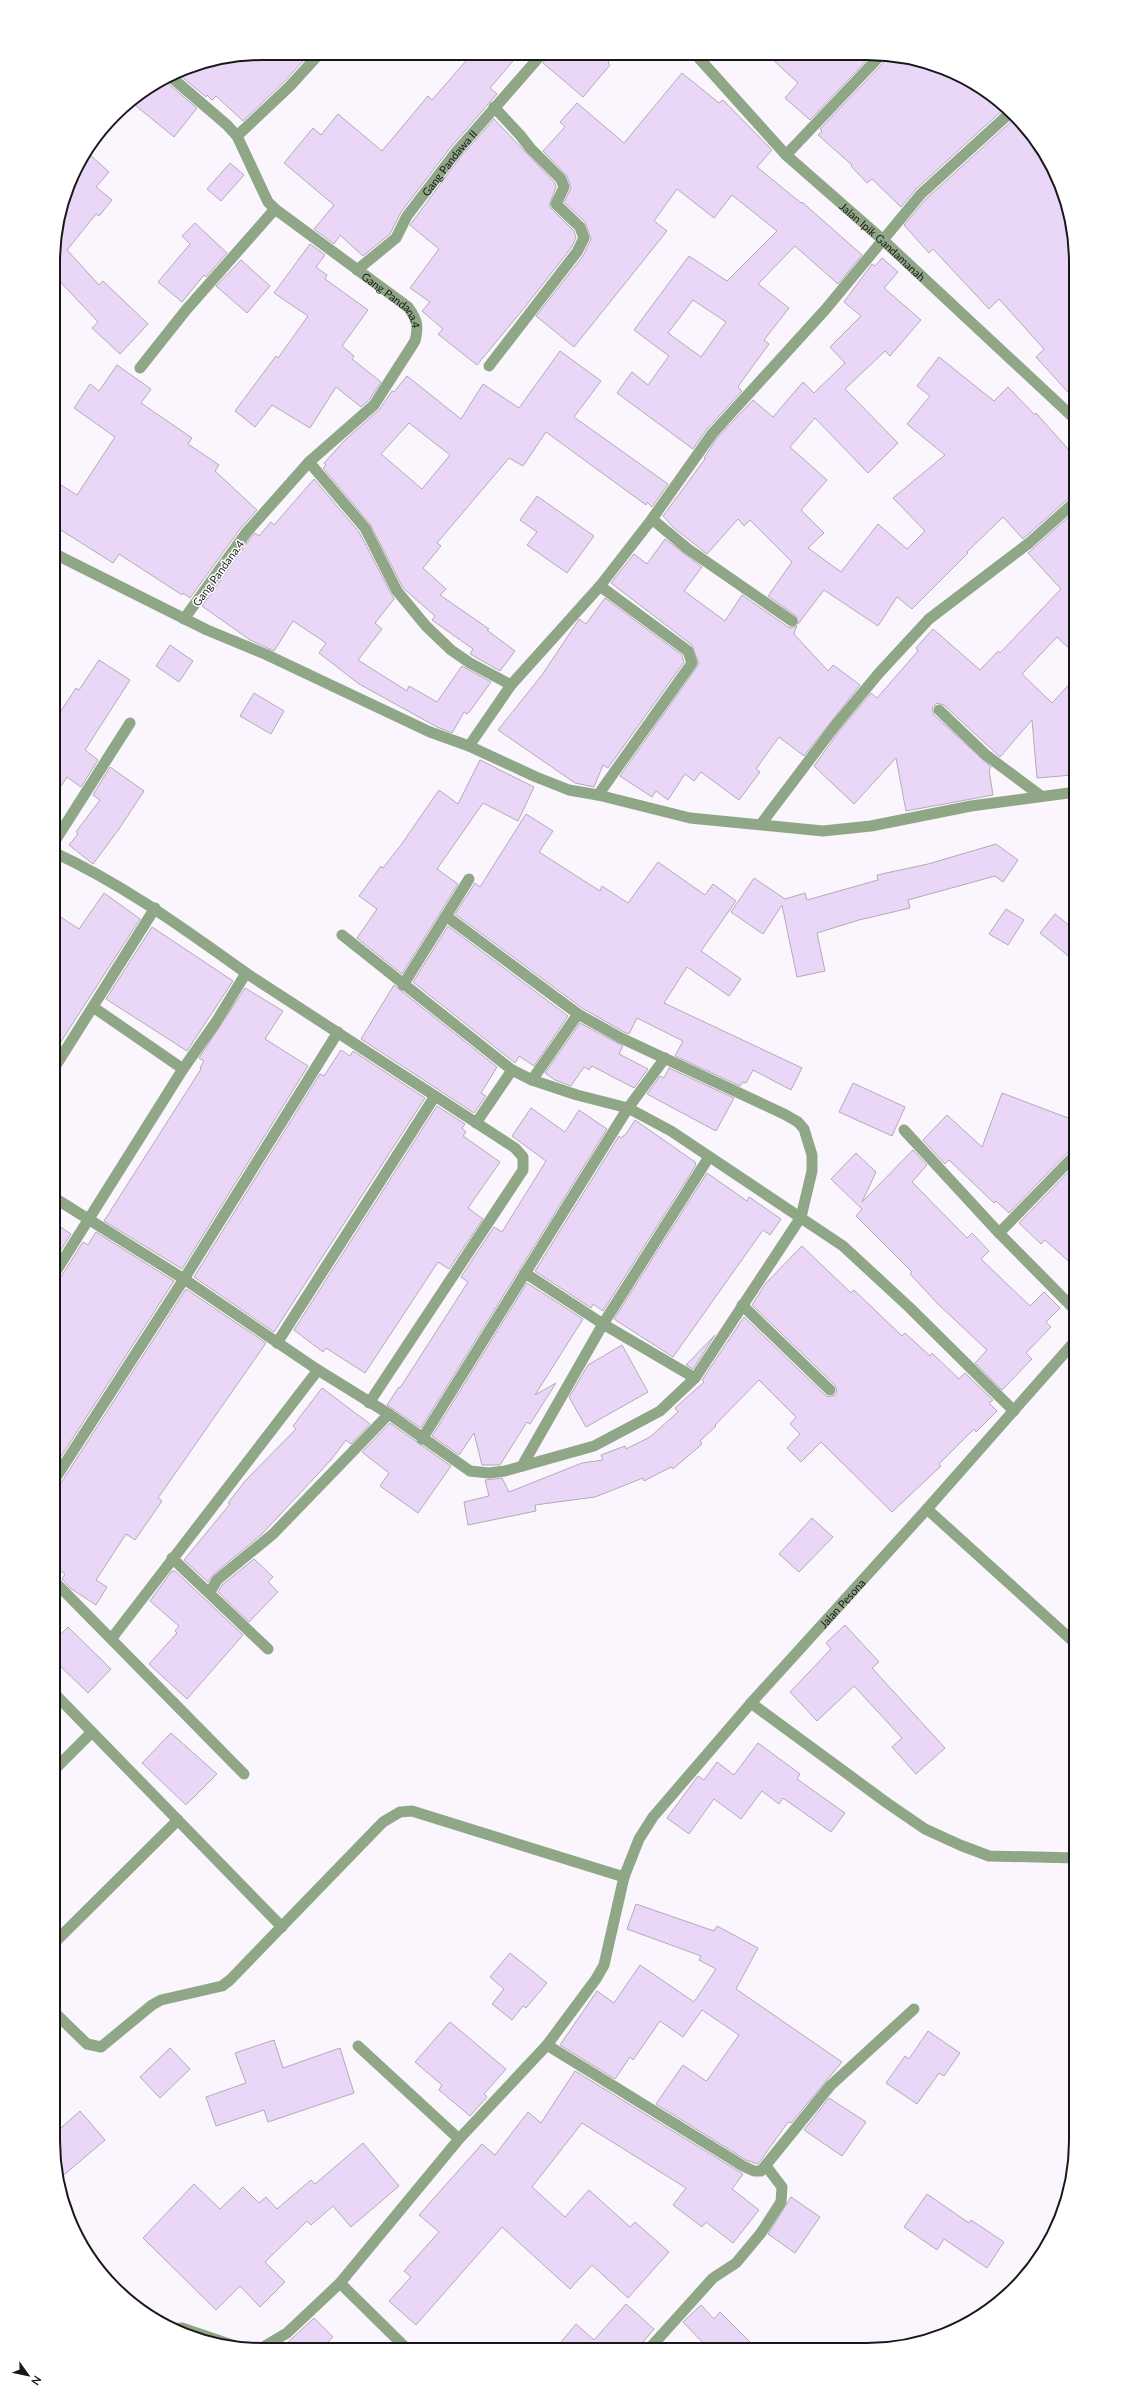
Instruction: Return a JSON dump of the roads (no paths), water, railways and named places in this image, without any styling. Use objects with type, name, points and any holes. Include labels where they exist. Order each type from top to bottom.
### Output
[{"type":"street","points":[[237,136],[290,86],[314,60]]},
{"type":"street","name":"Gang Pandawa II","points":[[357,270],[396,238],[416,205],[456,152],[536,60]]},
{"type":"street","name":"Jalan Ipik Gandamanah","points":[[700,60],[786,155],[883,240],[1069,413]]},
{"type":"street","points":[[786,155],[876,60]]},
{"type":"street","name":"Gang Pandana.4","points":[[175,80],[227,125],[237,136],[268,202],[408,307],[416,318],[418,329],[415,341],[374,405],[309,462],[246,533],[184,619]]},
{"type":"street","points":[[489,366],[577,252],[584,238],[580,227],[556,204],[564,187],[561,179],[531,150],[520,134],[494,107]]},
{"type":"street","points":[[469,746],[511,685],[600,586],[652,519],[712,434],[756,388],[921,194],[1006,116]]},
{"type":"street","points":[[140,368],[186,310],[275,208]]},
{"type":"street","points":[[309,462],[365,528],[397,591],[426,626],[463,658],[511,685]]},
{"type":"street","points":[[761,824],[835,726],[879,673],[929,619],[1029,543],[1069,507]]},
{"type":"street","points":[[652,519],[688,549],[792,622]]},
{"type":"street","points":[[60,556],[127,588],[184,619],[430,732],[469,746],[536,777],[569,790],[598,795],[690,818],[823,831],[841,830],[971,806],[1069,793]]},
{"type":"street","points":[[598,795],[692,663],[688,651],[600,586]]},
{"type":"street","points":[[939,710],[986,755],[1042,796]]},
{"type":"street","points":[[60,833],[130,723]]},
{"type":"street","points":[[60,855],[88,868],[155,908],[246,973],[515,1148],[523,1157],[523,1170],[369,1403]]},
{"type":"street","points":[[403,985],[469,879]]},
{"type":"street","points":[[60,1059],[155,908]]},
{"type":"street","points":[[60,1201],[184,1279],[318,1370],[389,1414],[422,1439],[470,1471],[489,1473],[505,1471],[594,1446],[660,1411],[695,1378],[801,1217],[812,1171],[812,1155],[808,1139],[798,1122],[621,1038],[578,1014],[446,916]]},
{"type":"street","points":[[342,935],[403,985],[512,1070],[532,1080],[577,1095],[628,1108],[671,1131],[842,1246],[909,1307],[1014,1411]]},
{"type":"street","points":[[60,1265],[90,1220],[183,1069],[216,1022],[246,973]]},
{"type":"street","points":[[93,1007],[183,1069]]},
{"type":"street","points":[[532,1080],[578,1014]]},
{"type":"street","points":[[60,1471],[184,1279],[338,1032]]},
{"type":"street","points":[[422,1439],[628,1108],[665,1058]]},
{"type":"street","points":[[476,1123],[512,1070]]},
{"type":"street","points":[[277,1343],[435,1096]]},
{"type":"street","points":[[904,1130],[999,1233],[1069,1304]]},
{"type":"street","points":[[522,1466],[603,1324],[709,1157]]},
{"type":"street","points":[[999,1233],[1069,1161]]},
{"type":"street","points":[[525,1273],[603,1324],[695,1378]]},
{"type":"street","points":[[742,1305],[830,1390]]},
{"type":"street","name":"Jalan Pesona","points":[[270,2343],[287,2333],[340,2283],[459,2139],[547,2045],[596,1979],[604,1965],[624,1877],[639,1839],[652,1817],[751,1702],[927,1509],[1069,1348]]},
{"type":"street","points":[[112,1638],[318,1370]]},
{"type":"street","points":[[210,1592],[217,1580],[273,1534],[389,1414]]},
{"type":"street","points":[[927,1509],[1069,1638]]},
{"type":"street","points":[[172,1558],[210,1592],[268,1649]]},
{"type":"street","points":[[60,1587],[112,1638],[244,1774]]},
{"type":"street","points":[[60,1699],[282,1927]]},
{"type":"street","points":[[751,1702],[887,1803],[939,1836],[989,1856],[1069,1858]]},
{"type":"street","points":[[60,1764],[92,1732]]},
{"type":"street","points":[[60,2018],[87,2044],[102,2047],[161,2000],[215,1988],[226,1983],[383,1822],[400,1812],[412,1811],[624,1877]]},
{"type":"street","points":[[60,1937],[178,1820]]},
{"type":"street","points":[[547,2045],[743,2166],[754,2171],[761,2171],[830,2086],[914,2009]]},
{"type":"street","points":[[358,2046],[459,2139]]},
{"type":"street","points":[[654,2343],[714,2278],[736,2263],[761,2233],[781,2202],[782,2187],[766,2166]]},
{"type":"street","points":[[340,2283],[401,2343]]}]
